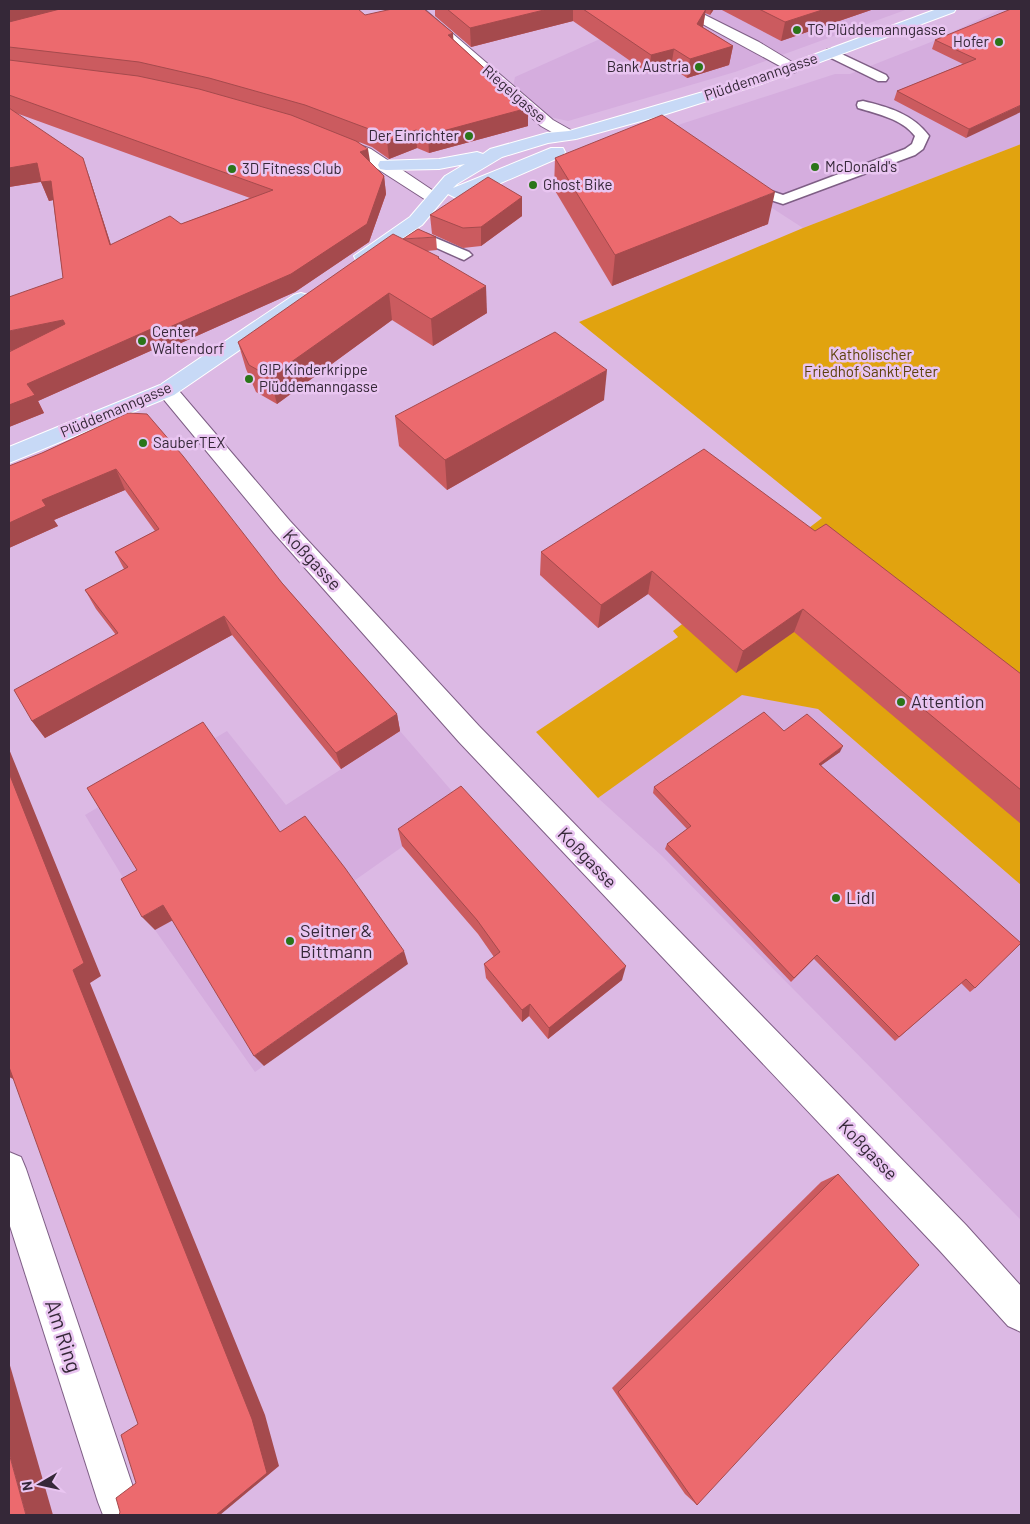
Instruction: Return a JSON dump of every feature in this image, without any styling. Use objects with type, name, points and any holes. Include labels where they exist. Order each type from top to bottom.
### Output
[{"type":"main road","name":"Riegelgasse","points":[[416,9],[547,123],[570,136]]},
{"type":"main road","points":[[682,9],[738,36],[794,68]]},
{"type":"main road","name":"Plüddemanngasse","points":[[346,268],[416,221],[451,180],[496,153],[547,138],[570,136],[663,117],[949,9]]},
{"type":"main road","points":[[317,134],[365,153],[435,198],[471,189],[520,166],[560,151],[570,136]]},
{"type":"main road","points":[[386,165],[439,164],[496,153]]},
{"type":"main road","name":"Plüddemanngasse","points":[[9,455],[167,390],[314,290]]},
{"type":"main road","name":"Koßgasse","points":[[167,390],[282,527],[469,734],[933,1217],[1021,1313]]},
{"type":"main road","name":"Am Ring","points":[[9,1169],[118,1502]]},
{"type":"lane","points":[[831,53],[882,78]]},
{"type":"lane","points":[[736,173],[763,193],[783,200],[910,152],[918,146],[922,136],[917,127],[888,112],[863,106]]},
{"type":"lane","points":[[426,238],[464,255]]},
{"type":"shaded area","points":[[667,9],[908,9],[735,72],[568,121],[550,117],[513,88],[515,77]]},
{"type":"shaded area","points":[[1001,9],[1021,9],[1021,144],[803,228],[730,181],[675,126],[835,74],[850,74],[931,42]]},
{"type":"shaded area","points":[[742,694],[818,709],[1021,885],[1021,1220],[662,856],[598,798]]},
{"type":"shaded area","points":[[227,731],[286,805],[400,731],[463,804],[351,883],[408,964],[255,1072],[155,930],[85,815]]},
{"type":"green space","name":"Katholischer Friedhof Sankt Peter","points":[[1021,144],[1021,885],[818,709],[742,695],[598,798],[536,732],[678,637],[673,631],[822,518],[579,322],[803,228]]},
{"type":"building","points":[[60,9],[358,9],[365,15],[392,9],[424,9],[453,33],[448,35],[528,108],[428,135],[416,130],[387,141],[369,129],[305,105],[209,78],[139,62],[9,47],[9,22]]},
{"type":"building","points":[[447,9],[548,9],[470,28]]},
{"type":"building","points":[[583,9],[706,9],[697,24],[733,46],[690,59],[674,49],[651,55]]},
{"type":"building","points":[[759,9],[825,9],[785,22]]},
{"type":"building","points":[[1011,9],[1021,9],[1021,105],[969,129],[897,91],[976,59],[935,40]]},
{"type":"building","points":[[9,60],[138,76],[199,89],[291,115],[356,141],[368,149],[360,152],[384,176],[367,224],[291,274],[156,333],[151,329],[27,384],[35,395],[9,405],[9,352],[65,324],[63,320],[9,331],[9,297],[63,278],[51,181],[41,182],[37,163],[9,168],[9,108],[83,158],[110,245],[170,216],[181,224],[273,190],[9,95]]},
{"type":"building","points":[[662,115],[775,192],[615,255],[555,158]]},
{"type":"building","points":[[488,177],[522,197],[481,227],[463,228],[430,215]]},
{"type":"building","points":[[418,229],[436,237],[403,239]]},
{"type":"building","points":[[393,234],[439,257],[486,286],[431,319],[389,293],[270,377],[249,365],[238,342]]},
{"type":"building","points":[[555,332],[607,370],[445,460],[395,416]]},
{"type":"building","points":[[128,413],[147,414],[183,456],[282,583],[397,714],[336,753],[224,616],[32,721],[14,690],[118,633],[85,590],[128,567],[115,552],[159,529],[116,469],[42,500],[46,506],[9,523],[9,466],[42,453]]},
{"type":"building","points":[[704,449],[815,531],[826,524],[1021,674],[1021,790],[803,609],[743,651],[652,571],[601,605],[541,552]]},
{"type":"building","name":"Lidl","points":[[764,712],[784,731],[807,714],[843,746],[819,764],[1021,943],[975,988],[966,979],[899,1037],[817,955],[794,978],[667,844],[691,826],[654,787]]},
{"type":"building","points":[[203,722],[280,832],[305,816],[345,868],[404,951],[254,1056],[163,905],[142,917],[121,879],[137,870],[87,788]]},
{"type":"building","points":[[9,773],[84,963],[73,970],[252,1419],[267,1473],[216,1515],[119,1515],[120,1512],[116,1498],[136,1483],[121,1435],[138,1424],[9,1067]]},
{"type":"building","points":[[461,786],[626,966],[549,1028],[530,1004],[522,1010],[484,964],[500,952],[477,920],[398,829]]},
{"type":"building","points":[[838,1174],[919,1265],[697,1505],[618,1392]]},
{"type":"building","points":[[9,1453],[26,1515],[9,1515]]},
{"type":"place","name":"TG Plüddemanngasse","points":[[797,30]]},
{"type":"place","name":"Hofer","points":[[999,42]]},
{"type":"place","name":"Bank Austria","points":[[699,67]]},
{"type":"place","name":"Der Einrichter","points":[[469,136]]},
{"type":"place","name":"McDonald's","points":[[815,167]]},
{"type":"place","name":"3D Fitness Club","points":[[232,169]]},
{"type":"place","name":"Ghost Bike","points":[[533,185]]},
{"type":"place","name":"Center Waltendorf","points":[[142,341]]},
{"type":"place","name":"GIP Kinderkrippe Plüddemanngasse","points":[[249,379]]},
{"type":"place","name":"SauberTEX","points":[[143,443]]},
{"type":"place","name":"Attention","points":[[901,702]]},
{"type":"place","name":"Lidl","points":[[836,898]]},
{"type":"place","name":"Seitner & Bittmann","points":[[290,941]]}]
